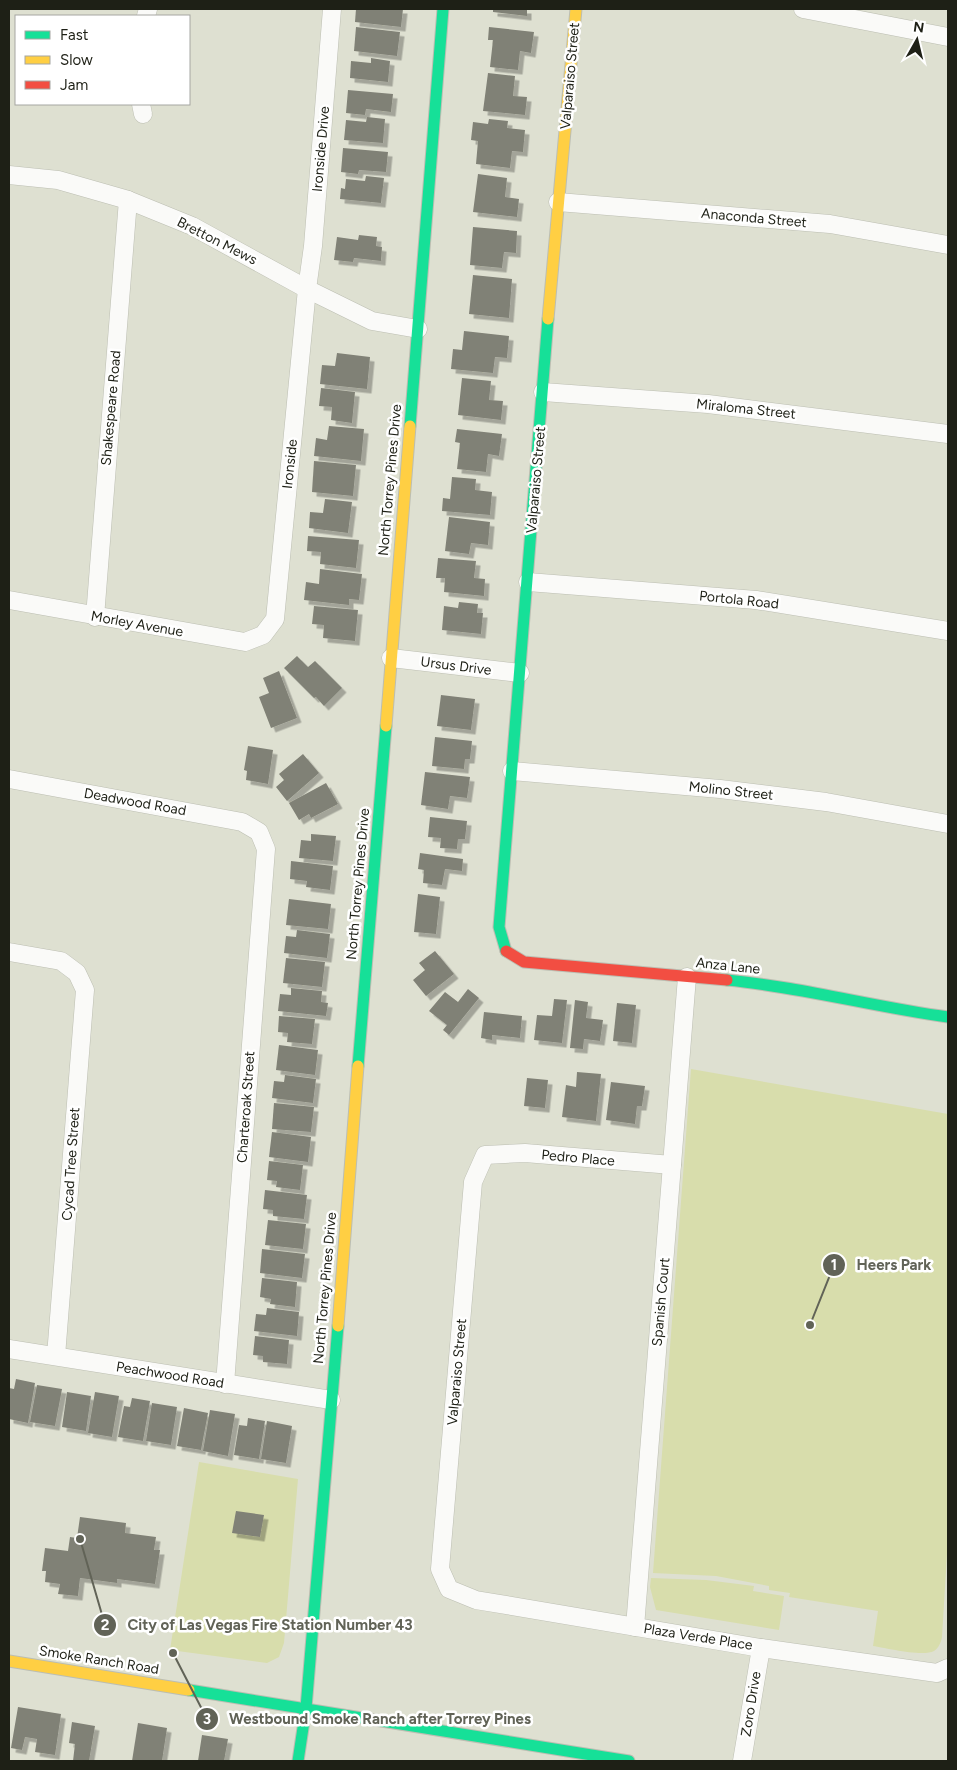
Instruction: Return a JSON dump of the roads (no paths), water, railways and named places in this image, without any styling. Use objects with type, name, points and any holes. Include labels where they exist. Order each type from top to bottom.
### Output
[{"type":"main road","name":"North Torrey Pines Drive","points":[[298,1761],[306,1708],[443,9]]},
{"type":"main road","name":"Valparaiso Street","points":[[506,950],[499,926],[558,202],[576,9]]},
{"type":"main road","name":"Anza Lane","points":[[506,950],[524,962],[761,984],[948,1017]]},
{"type":"main road","name":"Smoke Ranch Road","points":[[9,1661],[630,1761]]},
{"type":"street","name":"Ironside Drive","points":[[307,289],[313,246],[332,9]]},
{"type":"street","points":[[803,9],[948,36]]},
{"type":"street","name":"Bretton Mews","points":[[9,174],[58,180],[128,200],[192,226],[307,289],[372,321],[418,329]]},
{"type":"street","name":"Shakespeare Road","points":[[95,617],[128,200]]},
{"type":"street","name":"Anaconda Street","points":[[558,202],[830,224],[948,245]]},
{"type":"street","name":"Ironside","points":[[264,635],[275,619],[307,289]]},
{"type":"street","name":"Miraloma Street","points":[[543,392],[708,404],[948,434]]},
{"type":"street","name":"Portola Road","points":[[528,582],[756,600],[948,631]]},
{"type":"street","name":"Morley Avenue","points":[[9,600],[95,617],[245,642],[264,635]]},
{"type":"street","name":"Ursus Drive","points":[[391,658],[520,673]]},
{"type":"street","name":"Molino Street","points":[[512,771],[729,790],[826,802],[948,824]]},
{"type":"street","name":"Deadwood Road","points":[[9,779],[242,822],[259,832]]},
{"type":"street","name":"Charteroak Street","points":[[225,1384],[266,849],[259,832]]},
{"type":"street","name":"Cycad Tree Street","points":[[9,952],[61,961],[77,973],[85,990],[56,1356]]},
{"type":"street","name":"Spanish Court","points":[[635,1627],[687,976]]},
{"type":"street","name":"Pedro Place","points":[[485,1154],[525,1153],[672,1165]]},
{"type":"street","name":"Valparaiso Street","points":[[449,1589],[440,1569],[473,1182],[485,1154]]},
{"type":"street","name":"Peachwood Road","points":[[9,1349],[331,1400]]},
{"type":"street","name":"Plaza Verde Place","points":[[449,1589],[476,1600],[761,1648],[937,1674],[948,1668]]},
{"type":"street","name":"Zoro Drive","points":[[742,1761],[761,1648]]},
{"type":"place","name":"Heers Park","points":[[810,1325]]},
{"type":"place","name":"City of Las Vegas Fire Station Number 43","points":[[80,1539]]},
{"type":"place","name":"Westbound Smoke Ranch after Torrey Pines","points":[[173,1653]]}]
